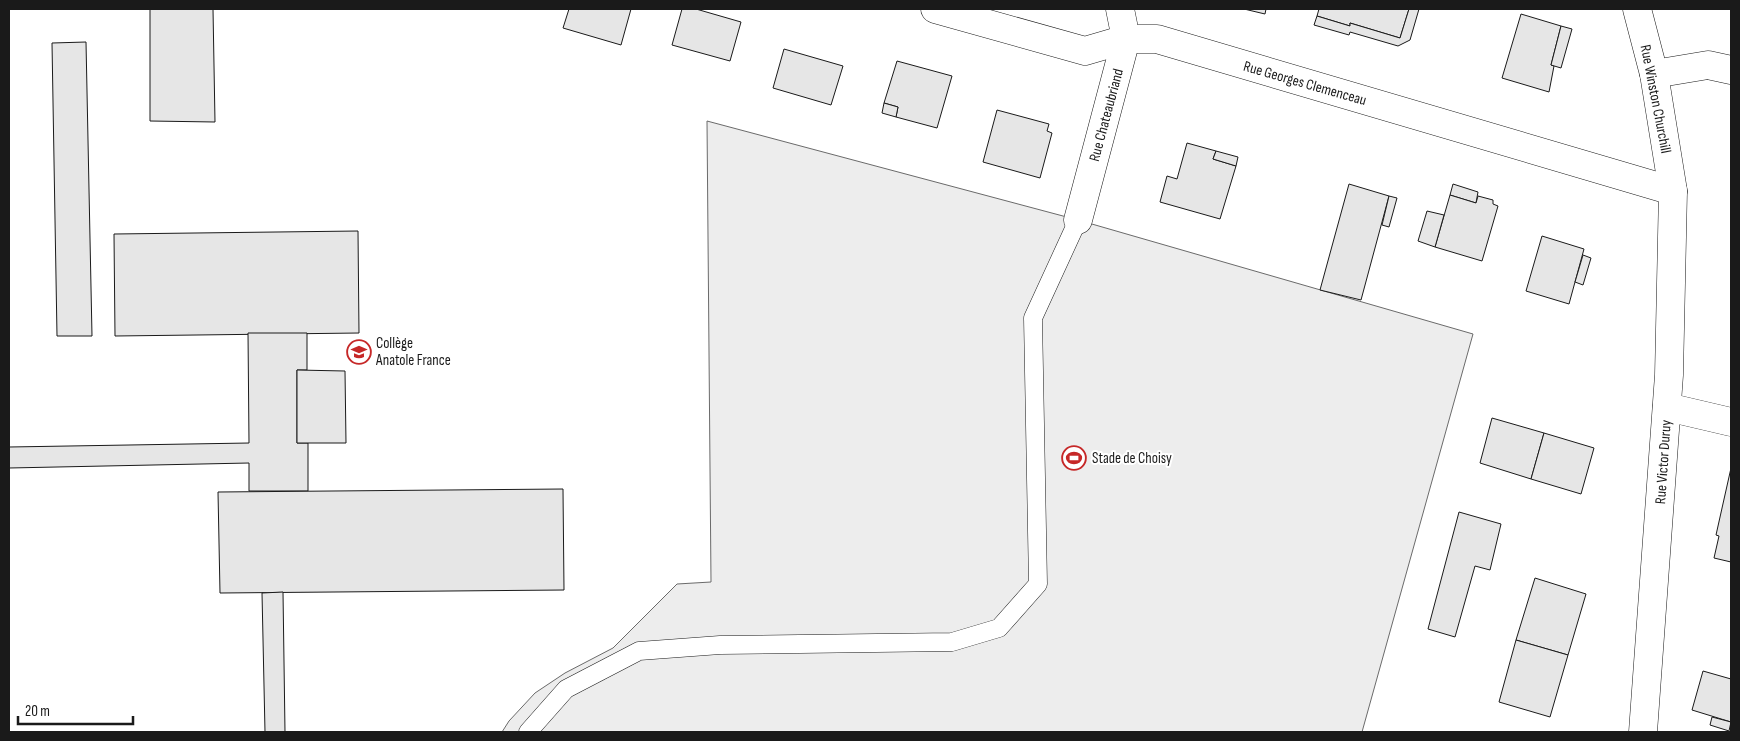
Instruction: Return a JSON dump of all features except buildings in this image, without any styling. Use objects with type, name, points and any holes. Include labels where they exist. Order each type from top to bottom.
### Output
[{"type":"street","name":"Rue Georges Clemenceau","points":[[935,9],[1085,51],[1126,39],[1157,39],[1673,191]]},
{"type":"street","name":"Rue Chateaubriand","points":[[1078,220],[1126,39],[1120,9]]},
{"type":"street","name":"Rue Winston Churchill","points":[[1637,9],[1654,74],[1673,191]]},
{"type":"street","points":[[1654,74],[1708,65],[1731,70]]},
{"type":"street","name":"Rue Victor Duruy","points":[[1643,732],[1669,375],[1673,191]]},
{"type":"street","points":[[1667,407],[1731,422]]},
{"type":"lane","points":[[528,732],[566,689],[639,651],[720,645],[952,642],[999,628],[1038,584],[1033,318],[1078,220]]},
{"type":"shaded area","name":"Stade de Choisy","points":[[707,121],[1078,220],[1473,334],[1362,732],[502,732],[509,721],[535,693],[565,673],[613,648],[677,584],[711,582]]},
{"type":"place","name":"Collège Anatole France","points":[[359,352]]},
{"type":"place","name":"Stade de Choisy","points":[[1074,458]]}]
